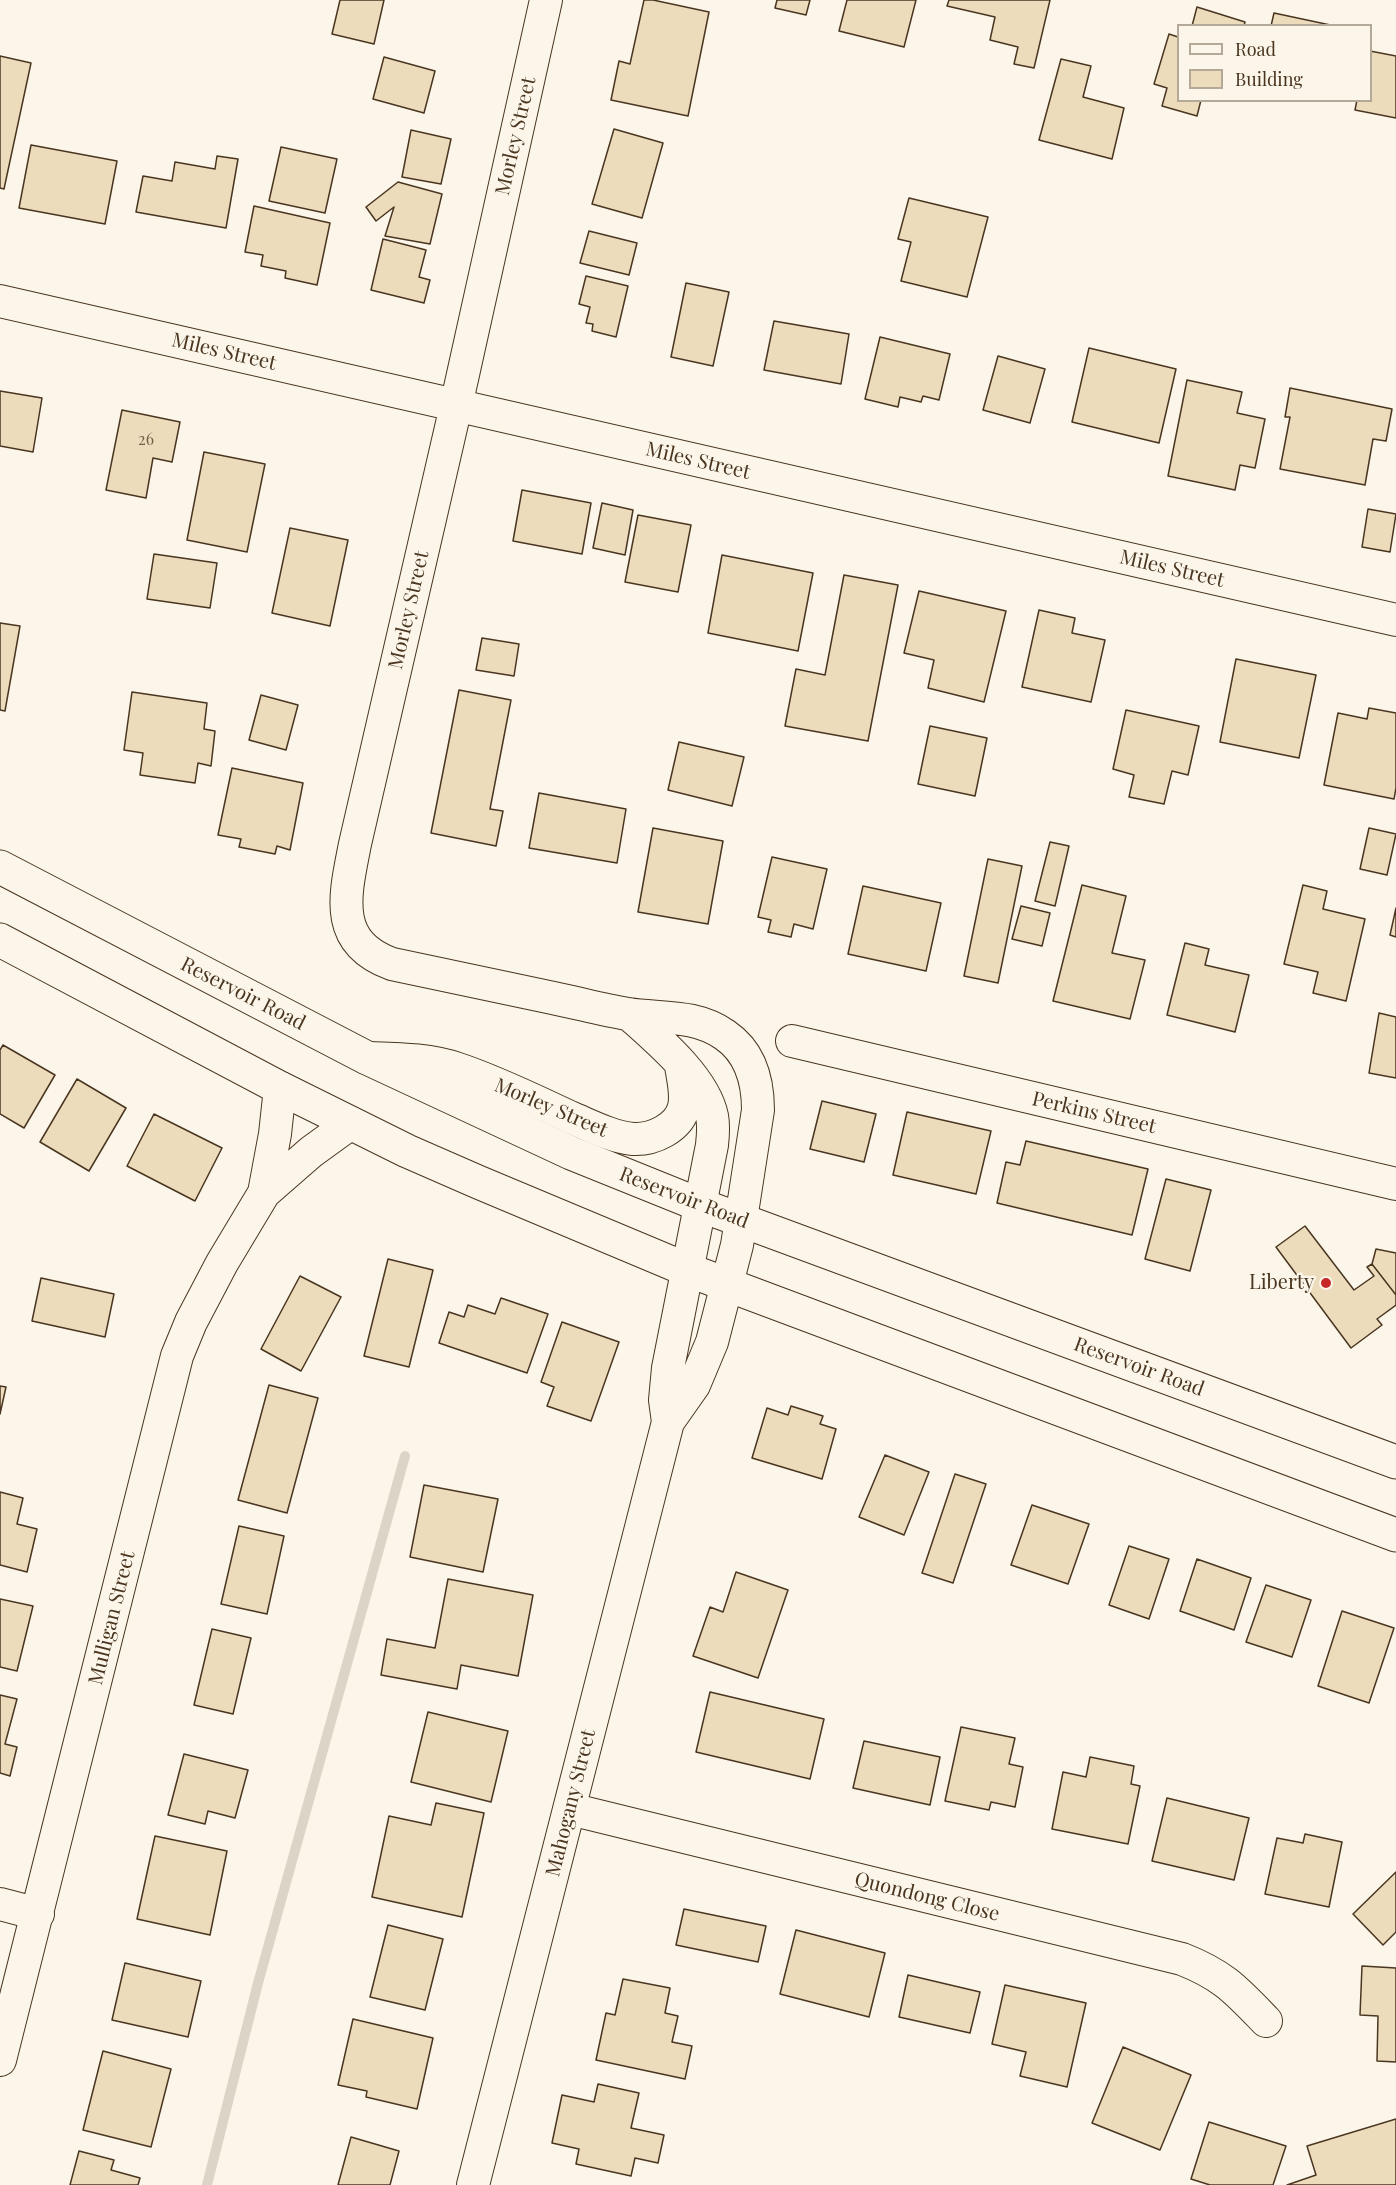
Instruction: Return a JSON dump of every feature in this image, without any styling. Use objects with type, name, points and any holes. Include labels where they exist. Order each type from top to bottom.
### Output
[{"type":"main road","name":"Reservoir Road","points":[[0,867],[366,1058],[571,1154],[700,1205],[1396,1462]]},
{"type":"main road","points":[[0,940],[280,1088],[478,1182],[727,1285],[1396,1535]]},
{"type":"street","name":"Morley Street","points":[[546,0],[456,406],[355,844],[346,894],[349,922],[352,933],[360,946],[379,959],[392,964],[630,1014],[671,1016],[716,1029],[739,1046],[752,1068],[758,1094],[758,1110],[741,1220]]},
{"type":"street","name":"Miles Street","points":[[0,301],[1396,620]]},
{"type":"street","points":[[630,1014],[662,1044],[702,1091],[712,1117],[712,1145],[688,1270]]},
{"type":"street","name":"Perkins Street","points":[[792,1041],[1396,1184]]},
{"type":"street","name":"Morley Street","points":[[366,1058],[432,1062],[458,1069],[588,1125],[635,1139],[666,1131],[679,1118],[685,1099],[681,1066]]},
{"type":"street","name":"Mulligan Street","points":[[264,1193],[275,1134],[280,1088]]},
{"type":"street","name":"Mulligan Street","points":[[0,2060],[177,1356],[191,1322],[222,1263],[264,1193],[311,1152],[351,1123]]},
{"type":"street","name":"Mahogany Street","points":[[668,1422],[694,1385],[712,1342],[741,1220]]},
{"type":"street","name":"Mahogany Street","points":[[473,2185],[668,1422],[665,1383],[688,1270]]},
{"type":"street","name":"Quondong Close","points":[[570,1809],[1182,1959],[1208,1969],[1232,1985],[1266,2021]]},
{"type":"street","points":[[0,1904],[38,1914]]},
{"type":"building","points":[[340,0],[384,0],[374,44],[332,34]]},
{"type":"building","points":[[644,0],[709,12],[688,116],[611,100],[619,61],[630,64]]},
{"type":"building","points":[[777,0],[810,0],[806,15],[775,8]]},
{"type":"building","points":[[847,0],[916,0],[904,47],[839,31]]},
{"type":"building","points":[[949,0],[1050,0],[1034,68],[1014,64],[1018,47],[990,40],[995,17],[947,6]]},
{"type":"building","points":[[1197,7],[1245,22],[1244,24],[1193,24]]},
{"type":"building","points":[[1274,13],[1326,24],[1271,24]]},
{"type":"building","points":[[1169,34],[1177,37],[1177,102],[1200,102],[1197,116],[1162,106],[1167,88],[1154,84]]},
{"type":"building","points":[[1372,51],[1396,56],[1396,118],[1355,110],[1357,102],[1372,102]]},
{"type":"building","points":[[0,56],[31,63],[4,189],[0,188]]},
{"type":"building","points":[[384,57],[435,71],[424,113],[373,99]]},
{"type":"building","points":[[1061,59],[1091,66],[1083,97],[1124,108],[1112,159],[1039,140]]},
{"type":"building","points":[[614,129],[663,143],[642,218],[592,204]]},
{"type":"building","points":[[411,130],[451,139],[441,184],[402,177]]},
{"type":"building","points":[[31,145],[117,161],[105,224],[19,208]]},
{"type":"building","points":[[281,147],[337,159],[325,213],[269,201]]},
{"type":"building","points":[[217,156],[238,159],[226,228],[136,212],[143,176],[172,181],[175,162],[215,169]]},
{"type":"building","points":[[398,182],[442,194],[430,244],[385,236],[394,207],[376,221],[366,207]]},
{"type":"building","points":[[909,198],[988,217],[967,297],[901,281],[911,242],[898,239]]},
{"type":"building","points":[[254,206],[330,223],[317,285],[285,278],[286,271],[261,266],[263,255],[245,252]]},
{"type":"building","points":[[589,231],[637,243],[629,275],[580,263]]},
{"type":"building","points":[[383,239],[426,250],[419,277],[430,280],[424,303],[371,290]]},
{"type":"building","points":[[586,276],[628,286],[616,337],[592,331],[593,324],[586,323],[590,307],[579,304]]},
{"type":"building","points":[[686,283],[729,292],[713,366],[671,357]]},
{"type":"building","points":[[774,321],[849,334],[841,384],[764,370]]},
{"type":"building","points":[[880,337],[950,354],[939,400],[923,396],[921,402],[900,397],[898,407],[865,399]]},
{"type":"building","points":[[1089,348],[1176,369],[1159,443],[1072,422]]},
{"type":"building","points":[[998,356],[1045,369],[1030,423],[983,410]]},
{"type":"building","points":[[1187,380],[1242,392],[1237,413],[1265,419],[1255,468],[1240,465],[1235,490],[1168,476]]},
{"type":"building","points":[[1290,388],[1392,409],[1386,441],[1373,439],[1365,485],[1280,469],[1290,417],[1285,417]]},
{"type":"building","points":[[0,391],[42,398],[33,452],[0,446]]},
{"type":"building","points":[[122,410],[180,422],[172,462],[153,458],[146,498],[106,490]]},
{"type":"building","points":[[204,452],[265,464],[247,552],[187,540]]},
{"type":"building","points":[[522,490],[591,503],[582,554],[513,541]]},
{"type":"building","points":[[602,503],[633,510],[625,555],[593,548]]},
{"type":"building","points":[[1368,509],[1396,514],[1390,552],[1362,547]]},
{"type":"building","points":[[638,515],[691,525],[678,592],[625,582]]},
{"type":"building","points":[[290,528],[348,540],[330,626],[272,613]]},
{"type":"building","points":[[154,554],[217,563],[210,608],[147,599]]},
{"type":"building","points":[[722,555],[813,573],[798,651],[708,633]]},
{"type":"building","points":[[844,575],[898,585],[868,741],[785,726],[796,669],[825,675]]},
{"type":"building","points":[[919,591],[1006,611],[984,702],[928,688],[934,660],[904,653]]},
{"type":"building","points":[[1039,610],[1075,618],[1072,633],[1105,640],[1091,702],[1022,687]]},
{"type":"building","points":[[0,623],[20,626],[5,711],[0,710]]},
{"type":"building","points":[[482,638],[519,644],[514,676],[476,670]]},
{"type":"building","points":[[1236,659],[1316,675],[1299,758],[1220,742]]},
{"type":"building","points":[[459,690],[511,700],[490,809],[503,811],[496,846],[431,833]]},
{"type":"building","points":[[132,692],[207,703],[204,729],[215,731],[211,766],[198,763],[195,783],[140,775],[143,753],[124,750]]},
{"type":"building","points":[[261,695],[298,705],[286,750],[249,740]]},
{"type":"building","points":[[1369,708],[1396,713],[1394,799],[1324,785],[1338,713],[1367,719]]},
{"type":"building","points":[[1126,710],[1199,726],[1188,775],[1172,771],[1164,804],[1129,797],[1134,775],[1113,769]]},
{"type":"building","points":[[930,726],[987,738],[975,796],[918,784]]},
{"type":"building","points":[[679,742],[744,757],[732,806],[668,790]]},
{"type":"building","points":[[232,768],[303,783],[290,850],[277,846],[275,854],[239,847],[241,839],[218,835]]},
{"type":"building","points":[[539,793],[626,809],[617,863],[529,848]]},
{"type":"building","points":[[653,828],[723,841],[708,924],[638,912]]},
{"type":"building","points":[[1369,828],[1396,834],[1387,875],[1360,869]]},
{"type":"building","points":[[1050,842],[1069,846],[1055,906],[1035,901]]},
{"type":"building","points":[[772,857],[827,869],[813,929],[794,924],[791,937],[768,932],[771,920],[758,917]]},
{"type":"building","points":[[988,859],[1022,866],[998,983],[964,976]]},
{"type":"building","points":[[1082,885],[1126,896],[1112,953],[1145,960],[1130,1019],[1053,1001]]},
{"type":"building","points":[[1303,885],[1327,891],[1323,909],[1365,919],[1346,1001],[1313,993],[1318,972],[1284,964]]},
{"type":"building","points":[[863,886],[941,903],[926,971],[848,954]]},
{"type":"building","points":[[1021,906],[1050,913],[1042,946],[1012,939]]},
{"type":"building","points":[[1396,908],[1396,937],[1390,935]]},
{"type":"building","points":[[1185,943],[1209,949],[1205,965],[1249,975],[1235,1032],[1167,1015]]},
{"type":"building","points":[[1379,1013],[1396,1017],[1396,1078],[1369,1073]]},
{"type":"building","points":[[3,1045],[55,1075],[24,1128],[0,1114],[0,1050]]},
{"type":"building","points":[[77,1079],[126,1108],[89,1171],[40,1142]]},
{"type":"building","points":[[822,1101],[876,1114],[864,1162],[810,1149]]},
{"type":"building","points":[[907,1112],[991,1131],[976,1194],[893,1175]]},
{"type":"building","points":[[154,1114],[222,1148],[195,1201],[127,1166]]},
{"type":"building","points":[[1026,1141],[1148,1169],[1132,1235],[997,1203],[1006,1162],[1020,1165]]},
{"type":"building","points":[[1166,1179],[1211,1190],[1190,1271],[1145,1259]]},
{"type":"building","name":"Liberty","points":[[1305,1226],[1354,1290],[1374,1276],[1367,1267],[1372,1264],[1396,1295],[1396,1305],[1377,1319],[1382,1325],[1351,1348],[1276,1247]]},
{"type":"building","points":[[1376,1249],[1396,1253],[1396,1295],[1372,1264]]},
{"type":"building","points":[[388,1259],[433,1270],[409,1367],[364,1356]]},
{"type":"building","points":[[300,1276],[341,1297],[301,1371],[261,1349]]},
{"type":"building","points":[[41,1278],[114,1294],[105,1337],[32,1321]]},
{"type":"building","points":[[501,1298],[548,1314],[527,1373],[439,1343],[449,1312],[464,1317],[468,1305],[495,1314]]},
{"type":"building","points":[[562,1322],[619,1342],[591,1421],[547,1406],[554,1387],[541,1382]]},
{"type":"building","points":[[269,1385],[318,1398],[287,1513],[238,1500]]},
{"type":"building","points":[[0,1386],[6,1387],[0,1414]]},
{"type":"building","points":[[791,1406],[823,1416],[820,1424],[836,1429],[822,1479],[752,1458],[767,1408],[788,1415]]},
{"type":"building","points":[[885,1455],[929,1472],[904,1535],[859,1517]]},
{"type":"building","points":[[955,1474],[986,1484],[953,1583],[922,1573]]},
{"type":"building","points":[[424,1485],[498,1499],[483,1572],[410,1557]]},
{"type":"building","points":[[0,1492],[23,1498],[17,1524],[37,1529],[27,1572],[0,1565]]},
{"type":"building","points":[[1032,1505],[1089,1524],[1068,1584],[1011,1565]]},
{"type":"building","points":[[239,1526],[284,1536],[267,1614],[221,1604]]},
{"type":"building","points":[[1129,1546],[1169,1559],[1149,1619],[1109,1605]]},
{"type":"building","points":[[1197,1559],[1251,1578],[1234,1630],[1180,1611]]},
{"type":"building","points":[[736,1572],[788,1590],[758,1678],[693,1656],[710,1607],[723,1612]]},
{"type":"building","points":[[448,1579],[533,1595],[518,1676],[461,1665],[457,1689],[381,1675],[387,1639],[435,1648]]},
{"type":"building","points":[[1266,1585],[1311,1600],[1292,1657],[1246,1642]]},
{"type":"building","points":[[0,1599],[33,1606],[17,1671],[0,1667]]},
{"type":"building","points":[[1342,1611],[1394,1628],[1369,1703],[1318,1686]]},
{"type":"building","points":[[212,1629],[251,1638],[233,1714],[194,1705]]},
{"type":"building","points":[[710,1692],[824,1719],[810,1779],[696,1752]]},
{"type":"building","points":[[0,1695],[17,1699],[5,1744],[17,1747],[10,1776],[0,1773]]},
{"type":"building","points":[[428,1712],[508,1731],[491,1802],[411,1782]]},
{"type":"building","points":[[961,1727],[1015,1738],[1009,1764],[1023,1767],[1015,1807],[991,1802],[989,1810],[945,1801]]},
{"type":"building","points":[[864,1741],[940,1757],[930,1805],[853,1788]]},
{"type":"building","points":[[184,1754],[248,1770],[235,1818],[208,1811],[205,1824],[168,1815]]},
{"type":"building","points":[[1090,1757],[1134,1766],[1131,1784],[1140,1786],[1128,1844],[1052,1829],[1063,1772],[1086,1777]]},
{"type":"building","points":[[1167,1798],[1249,1818],[1234,1880],[1152,1861]]},
{"type":"building","points":[[436,1803],[484,1813],[462,1917],[372,1897],[389,1816],[431,1825]]},
{"type":"building","points":[[1305,1834],[1342,1842],[1329,1907],[1265,1894],[1277,1838],[1303,1843]]},
{"type":"building","points":[[155,1836],[227,1851],[210,1935],[137,1919]]},
{"type":"building","points":[[1396,1872],[1396,1932],[1383,1945],[1353,1914]]},
{"type":"building","points":[[684,1909],[766,1926],[758,1962],[676,1945]]},
{"type":"building","points":[[388,1925],[443,1939],[425,2010],[370,1997]]},
{"type":"building","points":[[796,1930],[885,1953],[869,2017],[780,1994]]},
{"type":"building","points":[[125,1963],[201,1981],[188,2037],[112,2020]]},
{"type":"building","points":[[1362,1966],[1396,1968],[1396,2062],[1377,2061],[1378,2016],[1360,2015]]},
{"type":"building","points":[[908,1975],[980,1992],[970,2033],[899,2017]]},
{"type":"building","points":[[623,1979],[670,1988],[665,2013],[678,2016],[672,2042],[692,2046],[685,2079],[596,2060],[606,2013],[615,2015]]},
{"type":"building","points":[[1005,1985],[1086,2003],[1067,2087],[1020,2076],[1026,2052],[992,2044]]},
{"type":"building","points":[[353,2019],[433,2038],[417,2109],[366,2097],[367,2091],[338,2085]]},
{"type":"building","points":[[1123,2047],[1191,2075],[1160,2150],[1092,2123]]},
{"type":"building","points":[[103,2051],[171,2069],[151,2147],[83,2130]]},
{"type":"building","points":[[598,2084],[639,2093],[631,2128],[664,2135],[658,2163],[635,2158],[631,2176],[576,2164],[579,2149],[552,2143],[562,2095],[594,2102]]},
{"type":"building","points":[[1396,2119],[1396,2185],[1287,2185],[1316,2175],[1307,2146]]},
{"type":"building","points":[[1209,2122],[1286,2146],[1273,2185],[1210,2185],[1191,2179]]},
{"type":"building","points":[[351,2137],[399,2151],[390,2185],[338,2185]]},
{"type":"building","points":[[79,2151],[114,2160],[111,2170],[140,2178],[138,2185],[70,2185]]},
{"type":"waterway","points":[[207,2185],[258,1983],[405,1456]]},
{"type":"place","name":"Liberty","points":[[1326,1283]]}]
